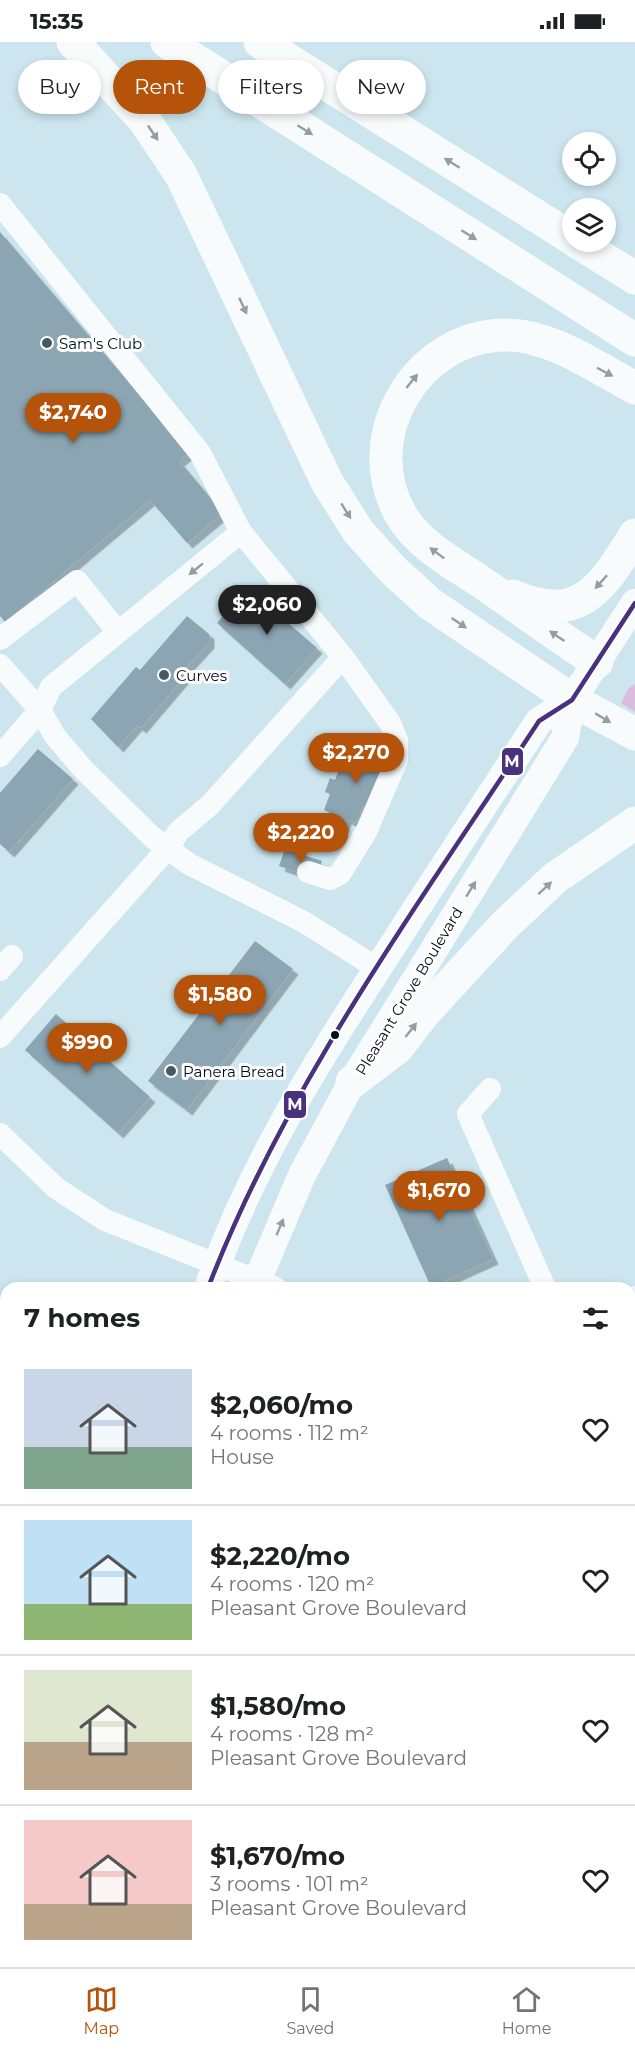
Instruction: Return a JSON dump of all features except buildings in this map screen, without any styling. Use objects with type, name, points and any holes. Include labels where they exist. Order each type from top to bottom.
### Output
[{"type":"highway","points":[[73,42],[145,121],[181,175],[327,482],[358,531],[392,569],[429,603],[572,700],[635,734]]},
{"type":"highway","points":[[167,42],[635,340]]},
{"type":"highway","points":[[260,42],[562,232]]},
{"type":"highway","points":[[594,252],[630,273]]},
{"type":"highway","points":[[597,662],[438,554],[414,534],[393,498],[386,456],[388,434],[401,396],[412,380],[445,352],[483,337],[505,335],[527,337],[548,343],[635,388]]},
{"type":"highway","points":[[485,585],[544,607],[565,606],[586,599],[615,567],[635,535]]},
{"type":"highway","points":[[352,1082],[398,1047],[424,1013],[505,925],[555,878],[635,823]]},
{"type":"main road","name":"Pleasant Grove Boulevard","points":[[263,1282],[303,1175],[352,1082],[565,738],[572,700],[635,603]]},
{"type":"main road","name":"Pleasant Grove Boulevard","points":[[212,1277],[240,1208],[278,1131],[316,1062],[539,721],[572,700]]},
{"type":"street","points":[[0,204],[200,453],[241,532],[344,657],[390,723],[397,740],[397,760],[366,832],[340,874],[330,879],[308,872]]},
{"type":"street","points":[[0,756],[40,710],[51,687],[241,532]]},
{"type":"street","points":[[0,639],[77,581],[118,632]]},
{"type":"street","points":[[0,1037],[169,847],[178,832],[210,805],[344,657]]},
{"type":"street","points":[[0,665],[40,710],[55,735],[82,769],[152,837],[169,847],[189,864],[304,922],[377,969]]},
{"type":"street","points":[[490,1089],[468,1114],[541,1282]]},
{"type":"street","points":[[0,1134],[56,1188],[105,1220],[212,1277],[240,1282]]},
{"type":"shaded area","points":[[635,684],[635,712],[621,703],[628,689]]},
{"type":"transit line","name":"M","points":[[211,1282],[240,1212],[276,1139],[358,996],[539,721],[572,700],[635,603]]},
{"type":"place","name":"Sam's Club","points":[[47,343]]},
{"type":"place","name":"Curves","points":[[164,675]]},
{"type":"place","name":"Panera Bread","points":[[171,1071]]}]
